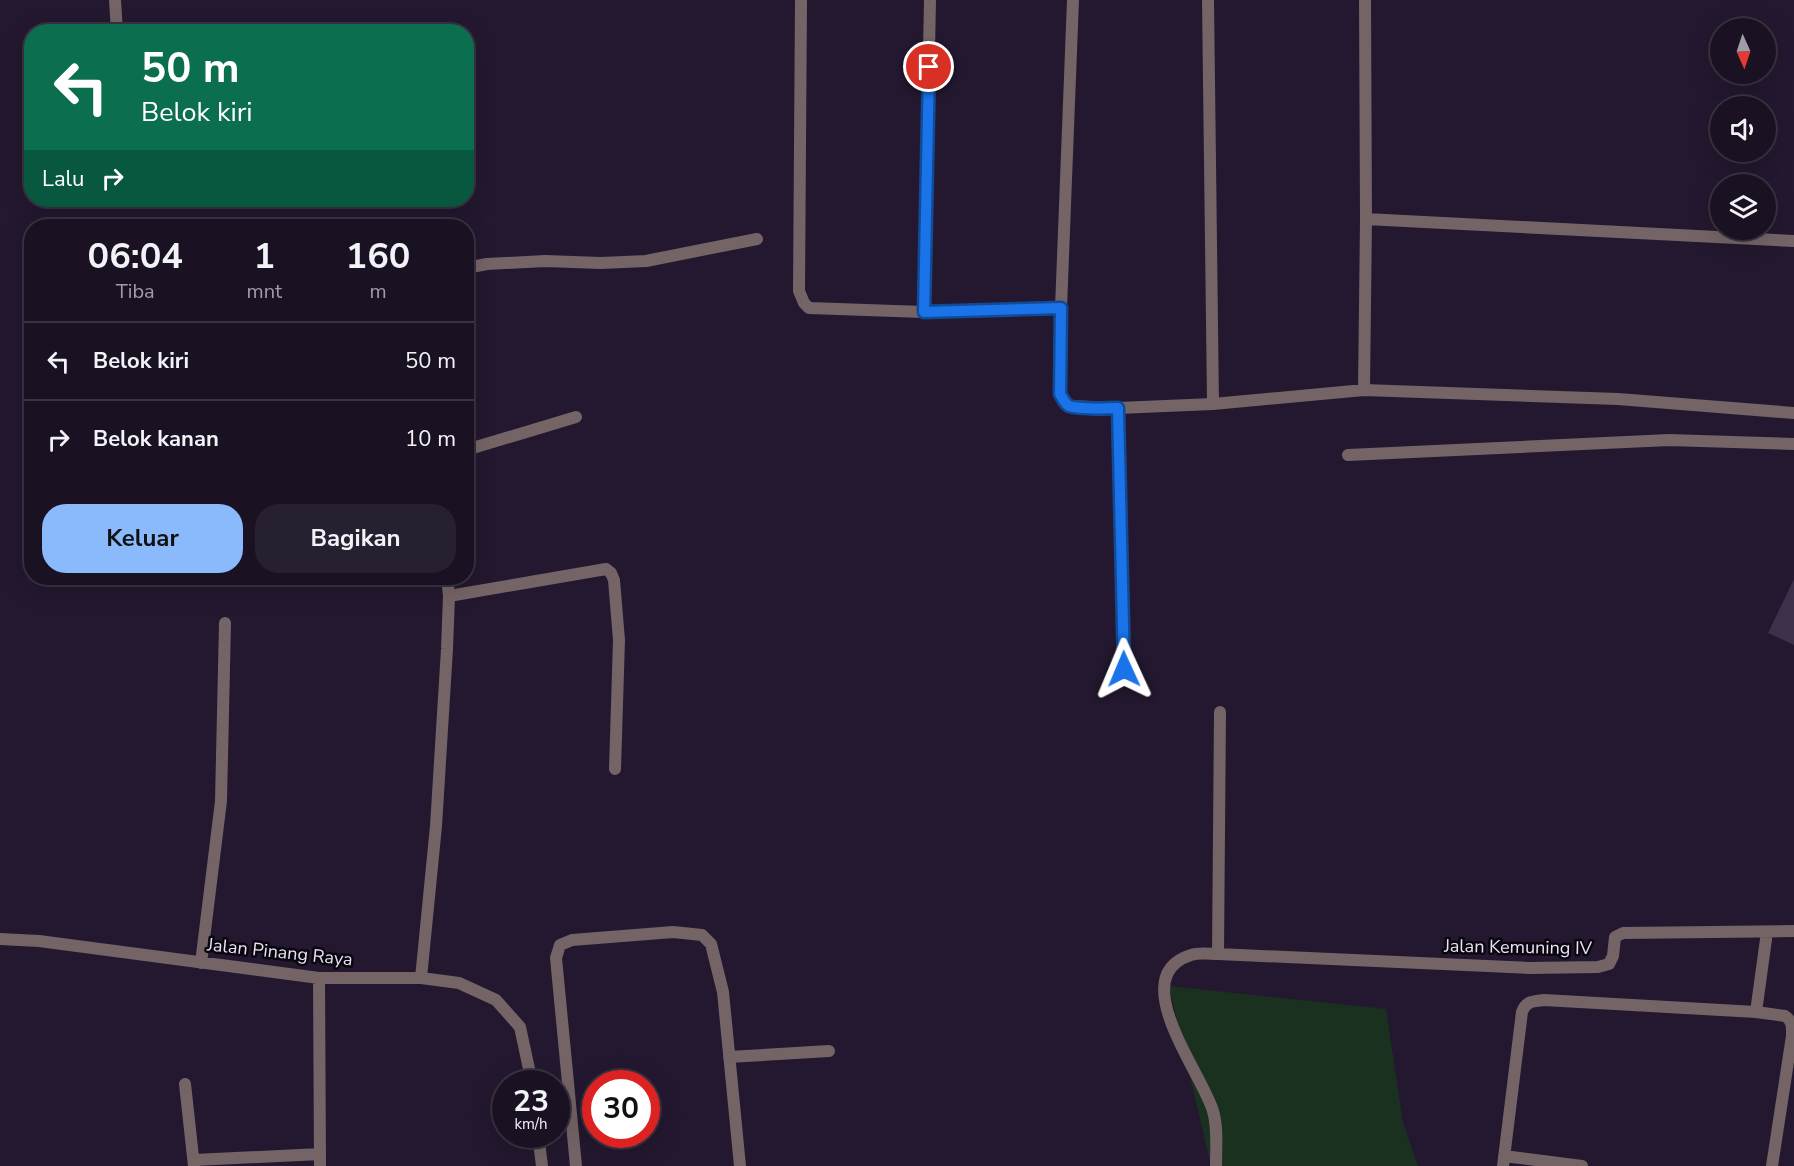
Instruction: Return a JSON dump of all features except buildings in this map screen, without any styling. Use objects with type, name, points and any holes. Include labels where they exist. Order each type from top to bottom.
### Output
[{"type":"street","points":[[115,0],[116,24]]},
{"type":"street","points":[[801,0],[801,299],[809,308],[924,312],[1061,308]]},
{"type":"street","points":[[924,312],[930,0]]},
{"type":"street","points":[[1073,0],[1061,308],[1060,394],[1069,406],[1118,408],[1213,404],[1364,390],[1618,399],[1794,413]]},
{"type":"street","points":[[1208,0],[1213,404]]},
{"type":"street","points":[[1364,390],[1365,0]]},
{"type":"street","points":[[1366,219],[1794,240]]},
{"type":"street","points":[[474,267],[545,261],[601,263],[646,261],[757,239]]},
{"type":"street","points":[[1118,408],[1124,669]]},
{"type":"street","points":[[474,448],[576,417]]},
{"type":"street","points":[[1348,455],[1669,440],[1794,444]]},
{"type":"street","points":[[449,596],[606,569],[611,573],[614,580],[619,640],[615,769]]},
{"type":"street","points":[[421,978],[436,826],[448,585]]},
{"type":"street","points":[[201,963],[221,801],[225,624]]},
{"type":"street","points":[[1216,1166],[1213,1111],[1172,1026],[1164,999],[1166,976],[1174,963],[1193,954],[1218,954],[1220,712]]},
{"type":"street","points":[[576,1166],[556,958],[560,945],[572,940],[673,932],[702,935],[711,944],[723,992],[740,1166]]},
{"type":"street","points":[[1756,1012],[1767,932]]},
{"type":"street","name":"Jalan Kemuning IV","points":[[1218,954],[1529,968],[1598,967],[1609,964],[1613,956],[1615,938],[1623,933],[1794,932]]},
{"type":"street","name":"Jalan Pinang Raya","points":[[0,939],[39,941],[319,978],[421,978],[459,983],[496,1000],[520,1027],[529,1070]]},
{"type":"street","points":[[185,1084],[194,1163],[320,1160],[319,978]]},
{"type":"street","points":[[1582,1166],[1504,1161],[1520,1019],[1524,1005],[1530,1002],[1544,1000],[1756,1012],[1789,1018],[1792,1024],[1792,1036],[1772,1166]]},
{"type":"street","points":[[729,1058],[829,1051]]},
{"type":"street","points":[[540,1148],[542,1166]]},
{"type":"green space","points":[[1169,986],[1386,1009],[1403,1123],[1418,1166],[1211,1166]]},
{"type":"route","points":[[929,67],[924,312],[1061,308],[1060,394],[1064,402],[1069,406],[1118,408],[1124,669]]}]
